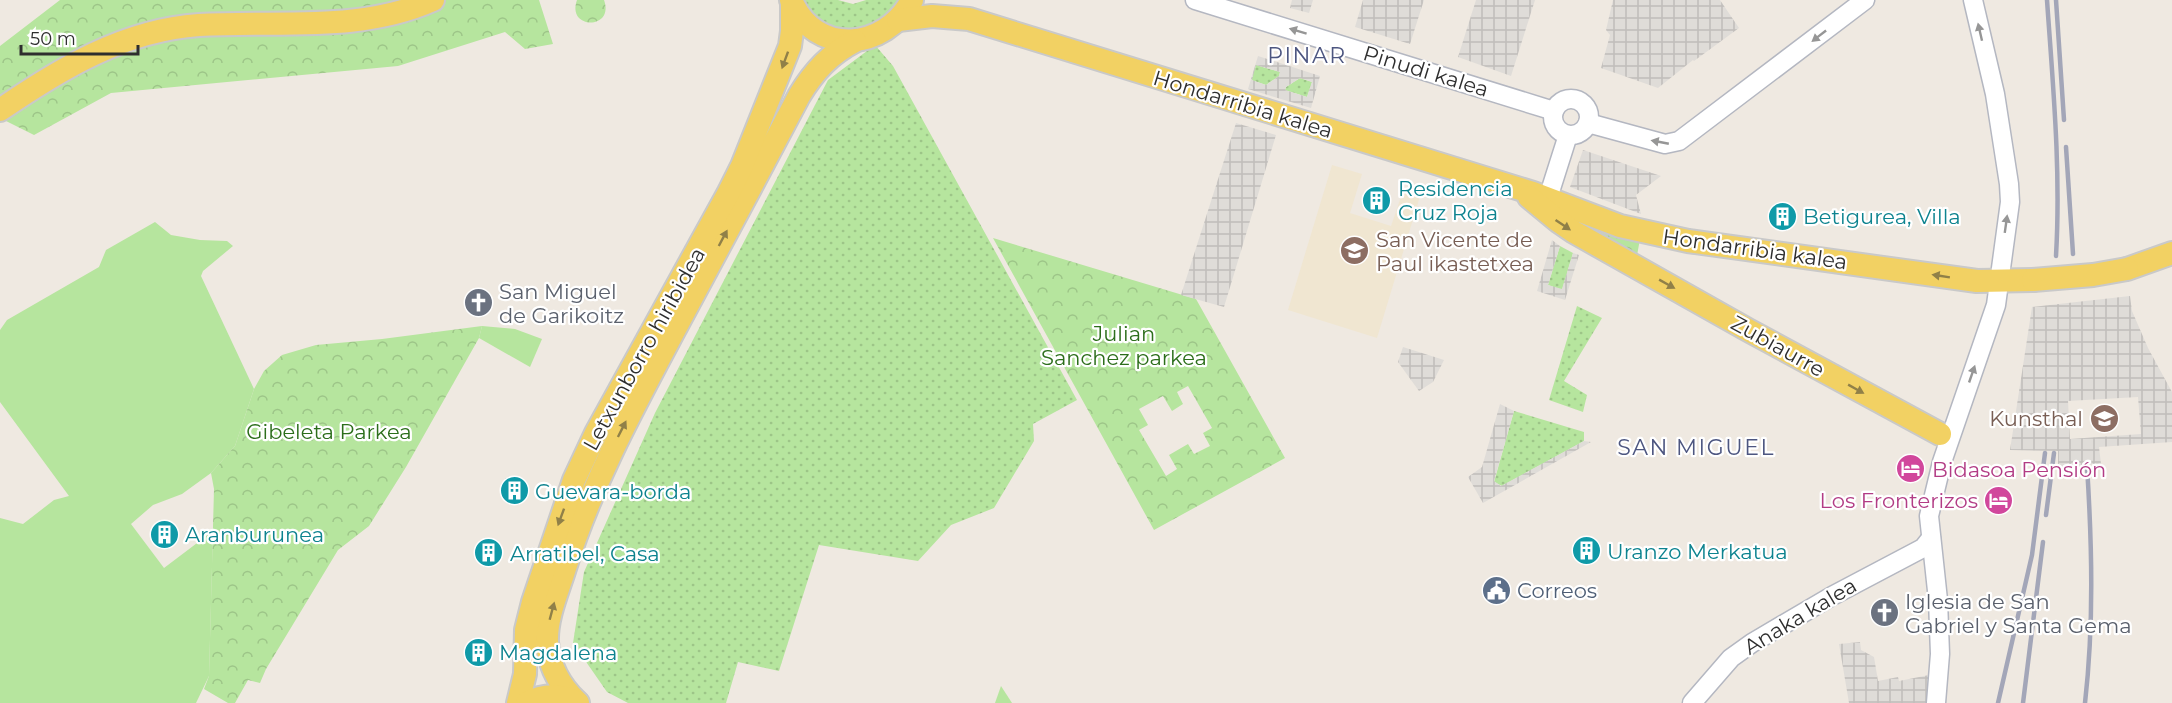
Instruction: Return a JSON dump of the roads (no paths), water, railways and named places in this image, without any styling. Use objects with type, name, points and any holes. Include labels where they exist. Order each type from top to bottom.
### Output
[{"type":"main road","points":[[0,110],[46,78],[92,53],[153,32],[197,25],[304,24],[370,20],[411,10],[433,0]]},
{"type":"main road","points":[[791,1],[804,22],[822,36],[855,40],[876,35],[898,20],[912,0]]},
{"type":"main road","name":"Hondarribia kalea","points":[[944,0],[969,19]]},
{"type":"main road","name":"Letxunborro hiribidea","points":[[518,703],[525,674],[526,630],[533,602],[574,480],[596,433],[742,166],[789,46],[792,31],[791,1]]},
{"type":"main road","name":"Hondarribia kalea","points":[[898,20],[932,16],[969,19],[1517,188],[1548,198],[1594,218],[1645,233],[1988,282],[2093,275],[2127,269],[2168,254]]},
{"type":"main road","name":"Letxunborro hiribidea","points":[[578,702],[556,675],[549,653],[548,631],[572,546],[594,488],[636,403],[803,90],[822,64],[855,40]]},
{"type":"main road","name":"Hondarribia kalea","points":[[1517,188],[1558,222],[1616,256]]},
{"type":"main road","name":"Zubiaurre","points":[[1616,256],[1947,439]]},
{"type":"main road","points":[[527,703],[536,698],[550,696],[564,697],[578,702]]},
{"type":"street","name":"Pinudi kalea","points":[[1195,0],[1554,111]]},
{"type":"street","points":[[1588,123],[1665,144],[1679,141],[1865,0]]},
{"type":"street","points":[[1973,0],[1995,94],[2009,184],[2010,202],[1988,282],[1996,305]]},
{"type":"street","points":[[1576,100],[1587,107],[1588,123],[1580,133],[1568,135],[1555,126],[1554,111],[1563,101],[1576,100]]},
{"type":"street","points":[[1548,198],[1568,135]]},
{"type":"street","points":[[1936,703],[1940,654],[1935,576],[1925,545],[1932,497],[1947,439],[1996,305],[2010,289],[2032,279]]},
{"type":"street","name":"Anaka kalea","points":[[1692,703],[1739,651],[1800,614],[1925,545]]},
{"type":"street","name":"Anaka kalea","points":[[1890,564],[1908,560],[1919,561],[1929,567],[1935,576]]},
{"type":"railway","points":[[2047,0],[2057,160],[2056,256]]},
{"type":"railway","points":[[2056,0],[2064,120]]},
{"type":"railway","points":[[2066,147],[2073,254]]},
{"type":"railway","points":[[1998,703],[2032,555],[2045,453]]},
{"type":"railway","points":[[2046,515],[2054,453]]},
{"type":"railway","points":[[2085,703],[2090,644],[2091,584],[2087,466]]},
{"type":"railway","points":[[2023,703],[2043,542]]},
{"type":"place","name":"Residencia Cruz Roja","points":[[1377,200]]},
{"type":"place","name":"Betigurea, Villa","points":[[1782,216]]},
{"type":"place","name":"San Vicente de Paul ikastetxea","points":[[1355,251]]},
{"type":"place","name":"San Miguel de Garikoitz","points":[[478,303]]},
{"type":"place","name":"Kunsthal","points":[[2104,418]]},
{"type":"place","name":"Bidasoa Pensión","points":[[1911,469]]},
{"type":"place","name":"Guevara-borda","points":[[514,491]]},
{"type":"place","name":"Los Fronterizos","points":[[1999,500]]},
{"type":"place","name":"Aranburunea","points":[[164,534]]},
{"type":"place","name":"Uranzo Merkatua","points":[[1586,551]]},
{"type":"place","name":"Arratibel, Casa","points":[[489,553]]},
{"type":"place","name":"Correos","points":[[1496,590]]},
{"type":"place","name":"Iglesia de San Gabriel y Santa Gema","points":[[1884,613]]},
{"type":"place","name":"Magdalena","points":[[478,652]]},
{"type":"district","name":"PINAR","points":[[1307,55]]},
{"type":"district","name":"SAN MIGUEL","points":[[1696,447]]},
{"type":"park label","name":"Julian Sanchez parkea","points":[[1124,345]]},
{"type":"park label","name":"Gibeleta Parkea","points":[[329,431]]}]
